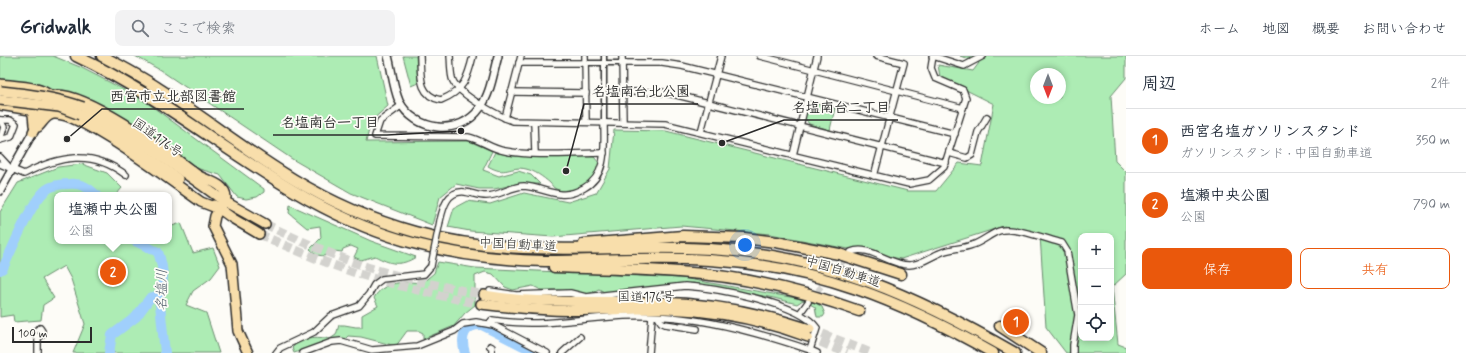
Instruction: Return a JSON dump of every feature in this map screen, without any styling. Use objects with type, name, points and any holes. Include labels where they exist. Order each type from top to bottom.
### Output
[{"type":"highway","name":"中国自動車道","points":[[76,56],[125,80],[151,96],[254,167],[318,206],[347,220],[380,232],[444,251],[508,259],[708,260],[779,268],[838,282],[874,294],[929,318],[993,353]]},
{"type":"highway","name":"中国自動車道","points":[[102,56],[156,87],[293,179],[346,207],[382,222],[415,232],[477,245],[548,250],[710,249],[754,253],[811,263],[842,272],[904,295],[963,324],[1015,353]]},
{"type":"highway","points":[[0,93],[39,89],[51,95],[63,95],[102,110],[143,135],[198,175],[218,184],[226,193],[214,219],[213,226],[232,264],[238,331],[248,353]]},
{"type":"highway","name":"国道176号","points":[[0,93],[43,96],[66,101],[82,111],[133,136],[260,234]]},
{"type":"highway","points":[[35,128],[51,95]]},
{"type":"highway","points":[[0,105],[30,110],[33,114],[35,128]]},
{"type":"highway","points":[[35,128],[48,116],[55,114],[76,120],[105,136],[201,202],[221,205]]},
{"type":"highway","name":"国道176号","points":[[221,205],[265,224]]},
{"type":"highway","points":[[510,248],[676,236],[744,238],[776,242],[839,254],[900,274]]},
{"type":"highway","points":[[444,251],[472,258],[541,266],[658,270],[710,275],[785,288],[859,311]]},
{"type":"highway","name":"国道176号","points":[[484,297],[539,301],[700,304],[746,311],[809,333]]},
{"type":"highway","points":[[1000,326],[1041,353]]},
{"type":"street","points":[[388,56],[398,97],[402,105],[418,121],[439,128],[460,124],[472,117],[482,105],[488,93],[498,56]]},
{"type":"street","points":[[420,56],[422,85],[425,92],[434,99],[441,100],[459,88],[467,79],[473,56]]},
{"type":"street","points":[[450,56],[453,82],[459,88],[482,105],[505,118],[518,122],[623,122],[665,124],[905,184],[922,183],[936,176],[946,163],[963,108],[965,92],[938,80],[933,76],[931,64],[933,56],[964,66],[983,56]]},
{"type":"street","points":[[505,118],[521,56]]},
{"type":"street","points":[[585,56],[586,122]]},
{"type":"street","points":[[276,353],[280,348],[317,330],[331,316],[359,306],[377,282],[389,277],[424,274],[431,266],[440,221],[447,200],[457,193],[465,192],[480,196],[491,196],[524,186],[560,194],[577,192],[592,183],[600,173],[604,153],[604,56]]},
{"type":"street","points":[[622,56],[623,122]]},
{"type":"street","points":[[701,132],[721,56]]},
{"type":"street","points":[[760,56],[963,108]]},
{"type":"street","points":[[793,155],[817,56]]},
{"type":"street","points":[[874,176],[904,64],[876,56]]},
{"type":"street","points":[[519,63],[662,63],[716,74],[807,96],[954,134]]},
{"type":"street","points":[[511,92],[586,93]]},
{"type":"street","points":[[623,92],[661,92],[709,102],[946,163]]},
{"type":"street","points":[[402,105],[380,121],[375,136],[468,137],[477,139],[490,147],[504,151],[534,153],[604,153]]},
{"type":"street","points":[[949,153],[967,158],[972,155],[978,132],[987,117]]},
{"type":"street","points":[[1,120],[10,120],[16,124],[11,137],[0,140],[4,127],[1,120]]},
{"type":"street","points":[[534,122],[534,153]]},
{"type":"street","points":[[0,191],[35,128]]},
{"type":"street","points":[[0,157],[12,170]]},
{"type":"street","points":[[0,164],[24,174],[52,162],[67,158],[84,158],[114,166],[126,175]]},
{"type":"street","points":[[851,252],[862,249],[892,262],[911,265],[929,259],[938,253],[972,245],[1000,231],[1017,231],[1062,243],[1067,251],[1078,315],[1073,353]]},
{"type":"street","points":[[484,297],[516,294],[570,293],[586,297],[685,286],[700,287],[774,303],[800,313],[811,320],[817,328],[810,350]]},
{"type":"street","points":[[800,313],[808,302]]},
{"type":"street","points":[[489,324],[492,320],[529,324],[584,321],[610,317],[655,317],[712,322],[758,332],[817,353]]},
{"type":"street","points":[[655,317],[665,324],[697,329]]},
{"type":"street","points":[[649,353],[655,317]]},
{"type":"street","points":[[302,353],[332,342],[341,341],[372,350],[417,346],[454,331],[463,324],[476,322],[489,324],[547,353]]},
{"type":"street","points":[[562,353],[580,337]]},
{"type":"street","points":[[38,338],[38,353]]},
{"type":"street","points":[[415,353],[417,346]]},
{"type":"street","points":[[490,346],[492,347],[492,353]]},
{"type":"green space","points":[[0,56],[53,56],[80,67],[142,99],[264,189],[264,192],[257,197],[246,199],[237,197],[220,175],[196,168],[127,119],[74,93],[0,81]]},
{"type":"green space","points":[[135,56],[377,56],[388,106],[371,121],[366,142],[469,141],[492,151],[483,170],[499,176],[518,171],[531,175],[540,184],[518,184],[494,189],[479,189],[456,184],[440,197],[432,225],[351,193],[292,159],[160,70]]},
{"type":"green space","points":[[403,56],[416,56],[418,83],[411,86]]},
{"type":"green space","points":[[960,56],[1126,56],[1126,78],[1111,96],[1115,161],[1126,172],[1126,274],[1114,285],[1114,233],[1078,233],[1078,341],[1114,341],[1114,306],[1118,344],[1126,347],[1126,353],[1066,353],[1046,327],[1040,235],[1004,226],[901,259],[770,234],[681,226],[553,237],[470,231],[448,227],[454,208],[467,201],[490,204],[524,193],[568,202],[596,193],[610,169],[614,130],[666,131],[908,191],[936,191],[959,163],[982,166],[994,104],[940,77],[938,65],[973,71],[979,63]]},
{"type":"green space","points":[[812,102],[835,108],[830,130],[809,124],[805,118],[809,103]]},
{"type":"green space","points":[[495,152],[512,156],[594,157],[600,164],[594,176],[583,186],[570,191],[563,191],[555,189],[542,176],[529,170],[516,168],[499,171],[488,166]]},
{"type":"green space","points":[[82,164],[107,173],[122,188],[119,192],[54,192],[54,244],[172,244],[172,226],[181,223],[193,253],[213,248],[220,266],[211,278],[193,291],[186,305],[206,313],[219,353],[73,353],[85,324],[71,279],[64,266],[42,279],[54,298],[43,305],[41,320],[14,322],[13,315],[0,317],[0,212],[18,183],[58,167]]},
{"type":"green space","points":[[290,205],[371,241],[416,257],[400,263],[385,261],[375,256],[361,260],[354,257],[358,249],[351,246],[343,249],[342,252],[334,251],[324,256],[317,255],[310,249],[321,238],[320,226],[307,228],[289,213]]},
{"type":"green space","points":[[438,262],[475,268],[682,278],[813,301],[822,307],[825,314],[823,317],[817,317],[815,307],[803,300],[797,304],[774,298],[693,283],[606,293],[599,289],[588,294],[559,290],[541,290],[533,286],[513,290],[505,287],[493,274],[485,272],[475,276],[475,305],[465,313],[454,326],[423,339],[423,333],[419,331],[407,331],[396,346],[361,337],[348,336],[341,343],[328,342],[294,353],[292,348],[300,341],[305,339],[320,337],[330,339],[336,335],[339,325],[362,327],[362,315],[378,306],[374,298],[378,292],[395,283],[422,283],[434,273]]},
{"type":"waterway","name":"名塩川","points":[[0,270],[3,268],[28,215],[40,196],[46,190],[57,185],[77,184],[92,192]]},
{"type":"waterway","name":"名塩川","points":[[141,244],[158,252],[161,263],[163,279],[159,295],[165,353]]},
{"type":"waterway","points":[[109,353],[112,335],[136,317],[150,298],[159,295]]},
{"type":"waterway","name":"名塩川","points":[[465,353],[463,337],[467,329],[476,325],[482,325],[537,353]]},
{"type":"tunnel","points":[[265,224],[315,247],[367,267],[410,279],[484,295]]},
{"type":"tunnel","points":[[259,234],[297,251],[349,271],[422,291],[481,304]]},
{"type":"tunnel","points":[[812,297],[848,256]]},
{"type":"tunnel","points":[[810,329],[871,353]]},
{"type":"tunnel","points":[[808,337],[847,353]]},
{"type":"place","name":"名塩南台一丁目","points":[[461,131]]},
{"type":"place","name":"西宮市立北部図書館","points":[[67,139]]},
{"type":"place","name":"名塩南台二丁目","points":[[722,143]]},
{"type":"place","name":"名塩南台北公園","points":[[566,171]]},
{"type":"place","name":"塩瀬中央公園","points":[[113,272]]},
{"type":"place","name":"西宮名塩ガソリンスタンド","points":[[1016,322]]}]
